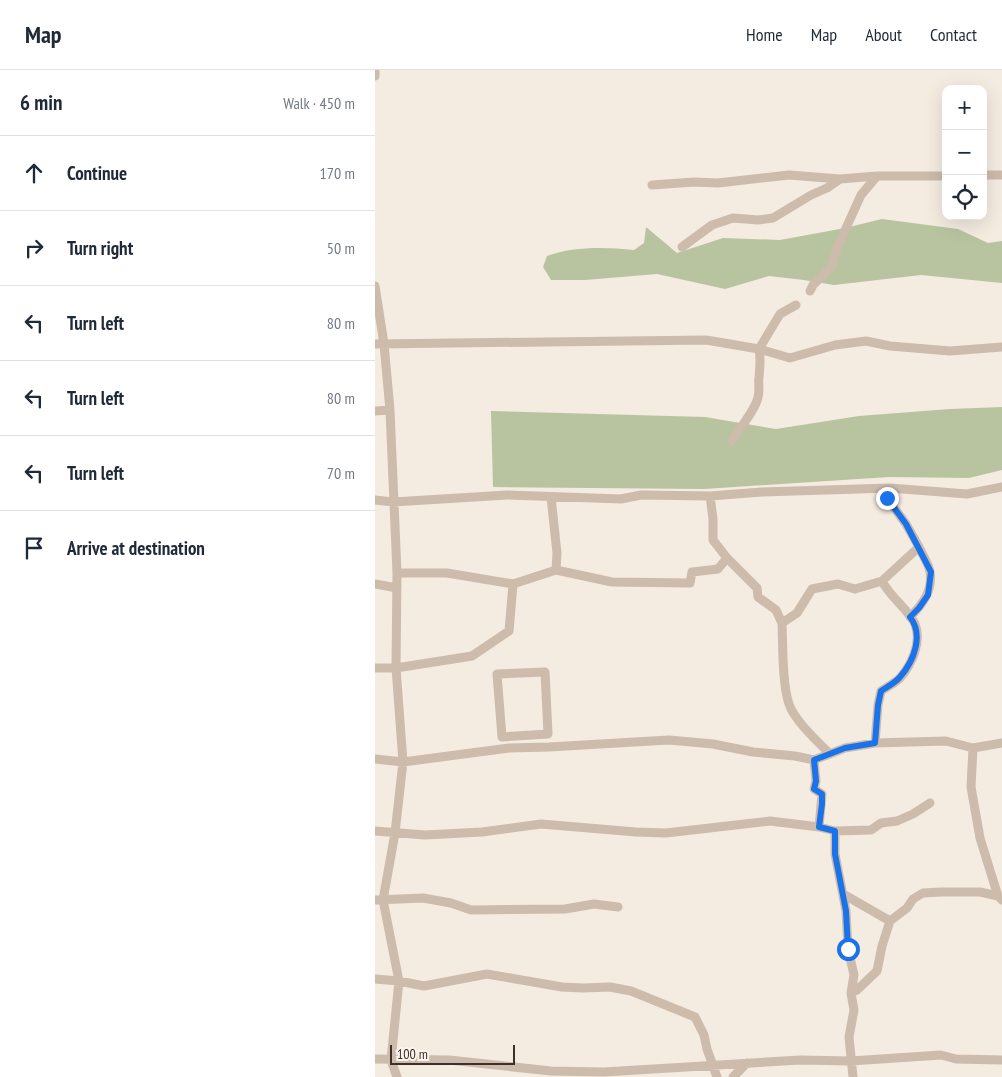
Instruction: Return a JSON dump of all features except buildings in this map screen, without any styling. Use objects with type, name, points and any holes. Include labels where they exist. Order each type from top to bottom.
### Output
[{"type":"street","points":[[375,70],[375,76]]},
{"type":"street","points":[[987,175],[1002,174]]},
{"type":"street","points":[[652,185],[694,182],[718,183],[789,175],[840,179],[877,176],[942,176]]},
{"type":"street","points":[[810,291],[813,285],[832,266],[837,248],[861,195],[877,176]]},
{"type":"street","points":[[682,247],[712,225],[733,218],[758,220],[773,218],[840,179]]},
{"type":"street","points":[[375,286],[380,344],[390,410],[397,573],[396,668],[403,762],[395,832],[379,900],[399,981],[391,1060],[397,1077]]},
{"type":"street","points":[[732,441],[759,397],[759,378],[762,363],[759,349],[780,314],[796,305]]},
{"type":"street","points":[[380,344],[706,340],[759,349],[790,358],[835,345],[865,341],[890,346],[950,351],[1002,347]]},
{"type":"street","points":[[375,411],[390,410]]},
{"type":"street","points":[[375,500],[393,502],[507,494],[621,499],[641,495],[710,496],[762,492],[890,488],[967,494],[1002,487]]},
{"type":"street","points":[[890,488],[887,498],[906,524],[931,572],[928,595],[910,617]]},
{"type":"street","points":[[710,496],[713,540],[727,558],[757,588],[759,598],[776,610],[782,623],[783,653],[789,705],[810,735],[830,754]]},
{"type":"street","points":[[551,497],[557,553],[556,570]]},
{"type":"street","points":[[782,623],[797,613],[812,589],[837,584],[855,588],[882,581],[919,547]]},
{"type":"street","points":[[397,573],[447,573],[513,584],[556,570],[612,582],[690,583],[692,572],[719,570],[727,558]]},
{"type":"street","points":[[875,743],[881,691],[899,678],[913,658],[917,640],[915,623],[893,598],[882,581]]},
{"type":"street","points":[[375,584],[397,588]]},
{"type":"street","points":[[375,668],[396,668],[471,656],[509,631],[513,584]]},
{"type":"street","points":[[545,672],[548,734],[502,737],[497,674],[545,672]]},
{"type":"street","points":[[375,759],[403,762],[509,748],[669,740],[713,744],[753,752],[814,760],[845,748],[875,743],[946,741],[973,748],[1002,743]]},
{"type":"street","points":[[973,748],[971,787],[980,838],[1000,898]]},
{"type":"street","points":[[814,760],[816,781],[814,789],[822,794],[819,827]]},
{"type":"street","points":[[375,831],[425,835],[482,832],[541,824],[666,833],[770,820],[835,831],[871,830],[881,823],[897,821],[913,814],[930,803]]},
{"type":"street","points":[[835,831],[835,854],[846,911],[848,949],[854,975],[851,993],[855,1010],[849,1037],[853,1077]]},
{"type":"street","points":[[851,993],[857,990],[877,971],[889,921],[907,908],[913,899],[923,893],[980,892],[1000,898]]},
{"type":"street","points":[[843,894],[889,921]]},
{"type":"street","points":[[379,900],[423,898],[451,903],[471,910],[565,909],[594,904],[618,907]]},
{"type":"street","points":[[375,979],[424,986],[487,974],[562,987],[610,987],[631,991],[695,1017],[704,1034],[717,1077]]},
{"type":"street","points":[[375,1059],[449,1060],[551,1071],[604,1072],[800,1060],[851,1060],[941,1055],[956,1059],[1002,1060]]},
{"type":"street","points":[[733,1077],[747,1063]]},
{"type":"green space","points":[[882,219],[958,229],[988,243],[1002,241],[1002,283],[921,275],[834,285],[769,276],[725,289],[657,274],[585,280],[551,280],[543,267],[547,256],[568,250],[612,248],[634,250],[644,243],[646,227],[677,253],[723,238],[780,240]]},
{"type":"green space","points":[[1002,407],[1002,470],[969,478],[889,477],[704,489],[493,487],[491,411],[705,417],[776,429],[859,416]]},
{"type":"route","points":[[848,949],[846,911],[835,854],[835,831],[819,827],[822,794],[814,789],[816,781],[814,760],[845,748],[875,743],[881,691],[899,678],[913,658],[917,640],[915,623],[910,617],[928,595],[931,572],[906,524],[887,498]]}]
